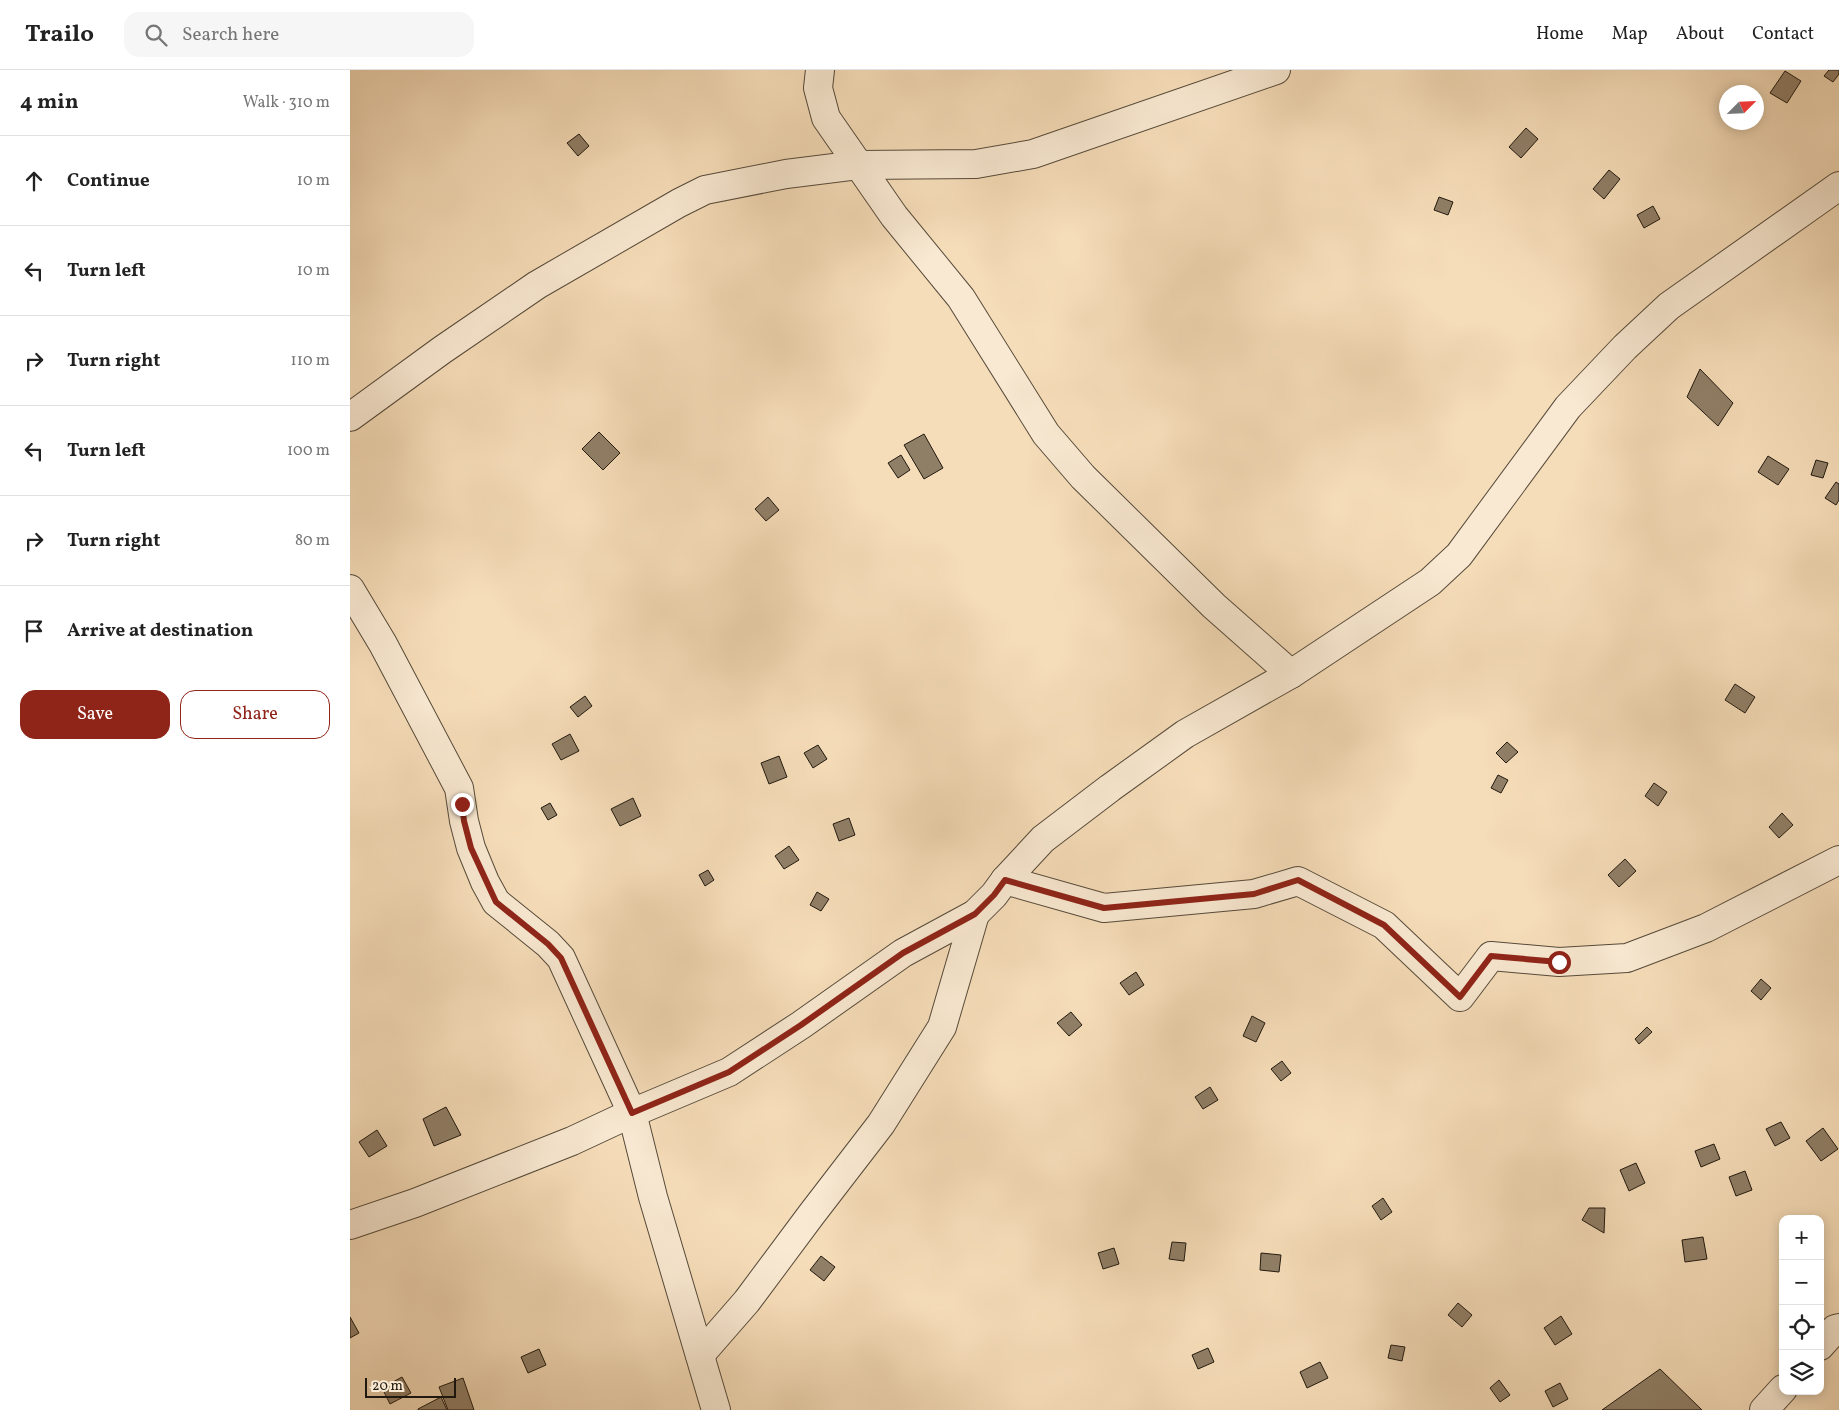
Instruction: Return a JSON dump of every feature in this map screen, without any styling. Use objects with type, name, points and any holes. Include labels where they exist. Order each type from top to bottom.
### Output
[{"type":"street","points":[[820,70],[818,88],[826,118],[894,216],[961,298],[1046,434],[1097,490],[1214,606],[1291,674]]},
{"type":"street","points":[[350,417],[536,285],[705,190],[786,174],[858,165],[976,164],[1033,154],[1276,70]]},
{"type":"street","points":[[350,1225],[415,1203],[572,1141],[729,1072],[801,1025],[903,953],[975,914],[1043,839],[1170,744],[1291,674],[1430,582],[1459,555],[1568,407],[1625,347],[1669,306],[1839,186]]},
{"type":"street","points":[[350,589],[383,644],[459,788],[464,821],[471,848],[496,902],[548,944],[561,958],[632,1113],[653,1197],[716,1410]]},
{"type":"street","points":[[1005,880],[1104,908],[1254,894],[1298,880],[1384,925],[1460,997],[1491,956],[1559,962],[1627,958],[1706,928],[1839,860]]},
{"type":"street","points":[[700,1355],[748,1300],[881,1124],[942,1027],[975,914]]},
{"type":"street","points":[[1824,1341],[1835,1329],[1839,1328]]},
{"type":"street","points":[[1764,1410],[1779,1393]]},
{"type":"building","points":[[1829,70],[1839,70],[1839,74],[1833,82],[1824,76]]},
{"type":"building","points":[[1785,71],[1801,81],[1787,103],[1770,93]]},
{"type":"building","points":[[1526,128],[1538,139],[1521,158],[1509,147]]},
{"type":"building","points":[[579,134],[589,146],[578,156],[567,143]]},
{"type":"building","points":[[1609,170],[1620,179],[1604,199],[1593,189]]},
{"type":"building","points":[[1439,197],[1453,202],[1448,215],[1434,210]]},
{"type":"building","points":[[1653,206],[1660,219],[1644,228],[1637,215]]},
{"type":"building","points":[[1700,369],[1733,403],[1718,426],[1687,397]]},
{"type":"building","points":[[599,432],[620,453],[603,470],[582,449]]},
{"type":"building","points":[[924,434],[943,468],[924,479],[904,445]]},
{"type":"building","points":[[901,455],[910,470],[898,478],[888,463]]},
{"type":"building","points":[[1768,456],[1789,469],[1778,485],[1758,472]]},
{"type":"building","points":[[1816,460],[1828,463],[1823,478],[1811,475]]},
{"type":"building","points":[[1836,482],[1839,484],[1839,500],[1836,505],[1825,498]]},
{"type":"building","points":[[768,497],[779,510],[766,521],[755,509]]},
{"type":"building","points":[[1735,684],[1755,697],[1745,713],[1725,700]]},
{"type":"building","points":[[585,696],[592,706],[578,717],[570,707]]},
{"type":"building","points":[[570,734],[579,751],[561,760],[552,744]]},
{"type":"building","points":[[1507,742],[1518,752],[1506,763],[1496,753]]},
{"type":"building","points":[[818,745],[827,759],[813,768],[804,753]]},
{"type":"building","points":[[779,756],[787,777],[769,784],[761,763]]},
{"type":"building","points":[[1498,775],[1508,780],[1501,793],[1491,788]]},
{"type":"building","points":[[1654,783],[1667,792],[1658,806],[1645,796]]},
{"type":"building","points":[[633,798],[641,816],[620,826],[611,809]]},
{"type":"building","points":[[550,803],[557,815],[548,820],[541,808]]},
{"type":"building","points":[[1782,813],[1793,825],[1779,838],[1769,827]]},
{"type":"building","points":[[849,818],[855,835],[839,841],[833,824]]},
{"type":"building","points":[[789,846],[799,860],[784,869],[775,856]]},
{"type":"building","points":[[1625,859],[1636,871],[1619,887],[1608,875]]},
{"type":"building","points":[[708,870],[714,880],[705,886],[699,875]]},
{"type":"building","points":[[817,892],[829,899],[821,911],[810,905]]},
{"type":"building","points":[[1136,972],[1144,985],[1129,995],[1120,983]]},
{"type":"building","points":[[1761,979],[1771,988],[1761,1000],[1751,991]]},
{"type":"building","points":[[1071,1012],[1082,1025],[1069,1036],[1057,1023]]},
{"type":"building","points":[[1252,1016],[1265,1023],[1256,1042],[1243,1036]]},
{"type":"building","points":[[1647,1027],[1652,1032],[1639,1044],[1635,1039]]},
{"type":"building","points":[[1282,1061],[1291,1073],[1281,1081],[1271,1069]]},
{"type":"building","points":[[1210,1087],[1218,1100],[1203,1109],[1195,1097]]},
{"type":"building","points":[[446,1107],[461,1135],[434,1146],[423,1119]]},
{"type":"building","points":[[1781,1122],[1790,1138],[1775,1146],[1766,1129]]},
{"type":"building","points":[[1823,1128],[1838,1149],[1821,1161],[1806,1141]]},
{"type":"building","points":[[377,1130],[387,1146],[369,1157],[359,1142]]},
{"type":"building","points":[[1714,1144],[1720,1159],[1701,1167],[1695,1151]]},
{"type":"building","points":[[1636,1163],[1645,1183],[1629,1191],[1620,1170]]},
{"type":"building","points":[[1745,1171],[1752,1190],[1736,1196],[1729,1177]]},
{"type":"building","points":[[1383,1198],[1392,1212],[1381,1220],[1372,1206]]},
{"type":"building","points":[[1589,1208],[1605,1208],[1604,1233],[1582,1220]]},
{"type":"building","points":[[1703,1237],[1707,1259],[1685,1262],[1682,1240]]},
{"type":"building","points":[[1172,1242],[1186,1243],[1184,1261],[1169,1259]]},
{"type":"building","points":[[1114,1248],[1119,1264],[1103,1269],[1098,1253]]},
{"type":"building","points":[[1261,1253],[1281,1255],[1279,1272],[1260,1270]]},
{"type":"building","points":[[821,1256],[835,1267],[824,1281],[810,1270]]},
{"type":"building","points":[[1458,1303],[1472,1315],[1462,1327],[1448,1315]]},
{"type":"building","points":[[1561,1316],[1572,1334],[1555,1345],[1544,1328]]},
{"type":"building","points":[[350,1317],[359,1333],[350,1338]]},
{"type":"building","points":[[1391,1345],[1405,1347],[1402,1361],[1388,1358]]},
{"type":"building","points":[[1208,1348],[1214,1362],[1198,1369],[1192,1355]]},
{"type":"building","points":[[539,1349],[546,1365],[528,1373],[521,1357]]},
{"type":"building","points":[[1320,1362],[1328,1378],[1307,1388],[1300,1372]]},
{"type":"building","points":[[1660,1369],[1702,1410],[1602,1410]]},
{"type":"building","points":[[402,1377],[411,1393],[390,1404],[382,1388]]},
{"type":"building","points":[[463,1378],[474,1410],[448,1410],[439,1387]]},
{"type":"building","points":[[1499,1380],[1510,1395],[1500,1402],[1490,1388]]},
{"type":"building","points":[[1560,1383],[1568,1399],[1553,1407],[1545,1391]]},
{"type":"building","points":[[441,1397],[447,1410],[418,1410],[418,1409]]},
{"type":"route","points":[[462,804],[471,848],[485,882],[496,902],[504,911],[548,944],[561,958],[632,1113],[729,1072],[801,1025],[903,953],[975,914],[994,895],[1005,880],[1104,908],[1254,894],[1298,880],[1384,925],[1460,997],[1491,956],[1559,962]]}]
